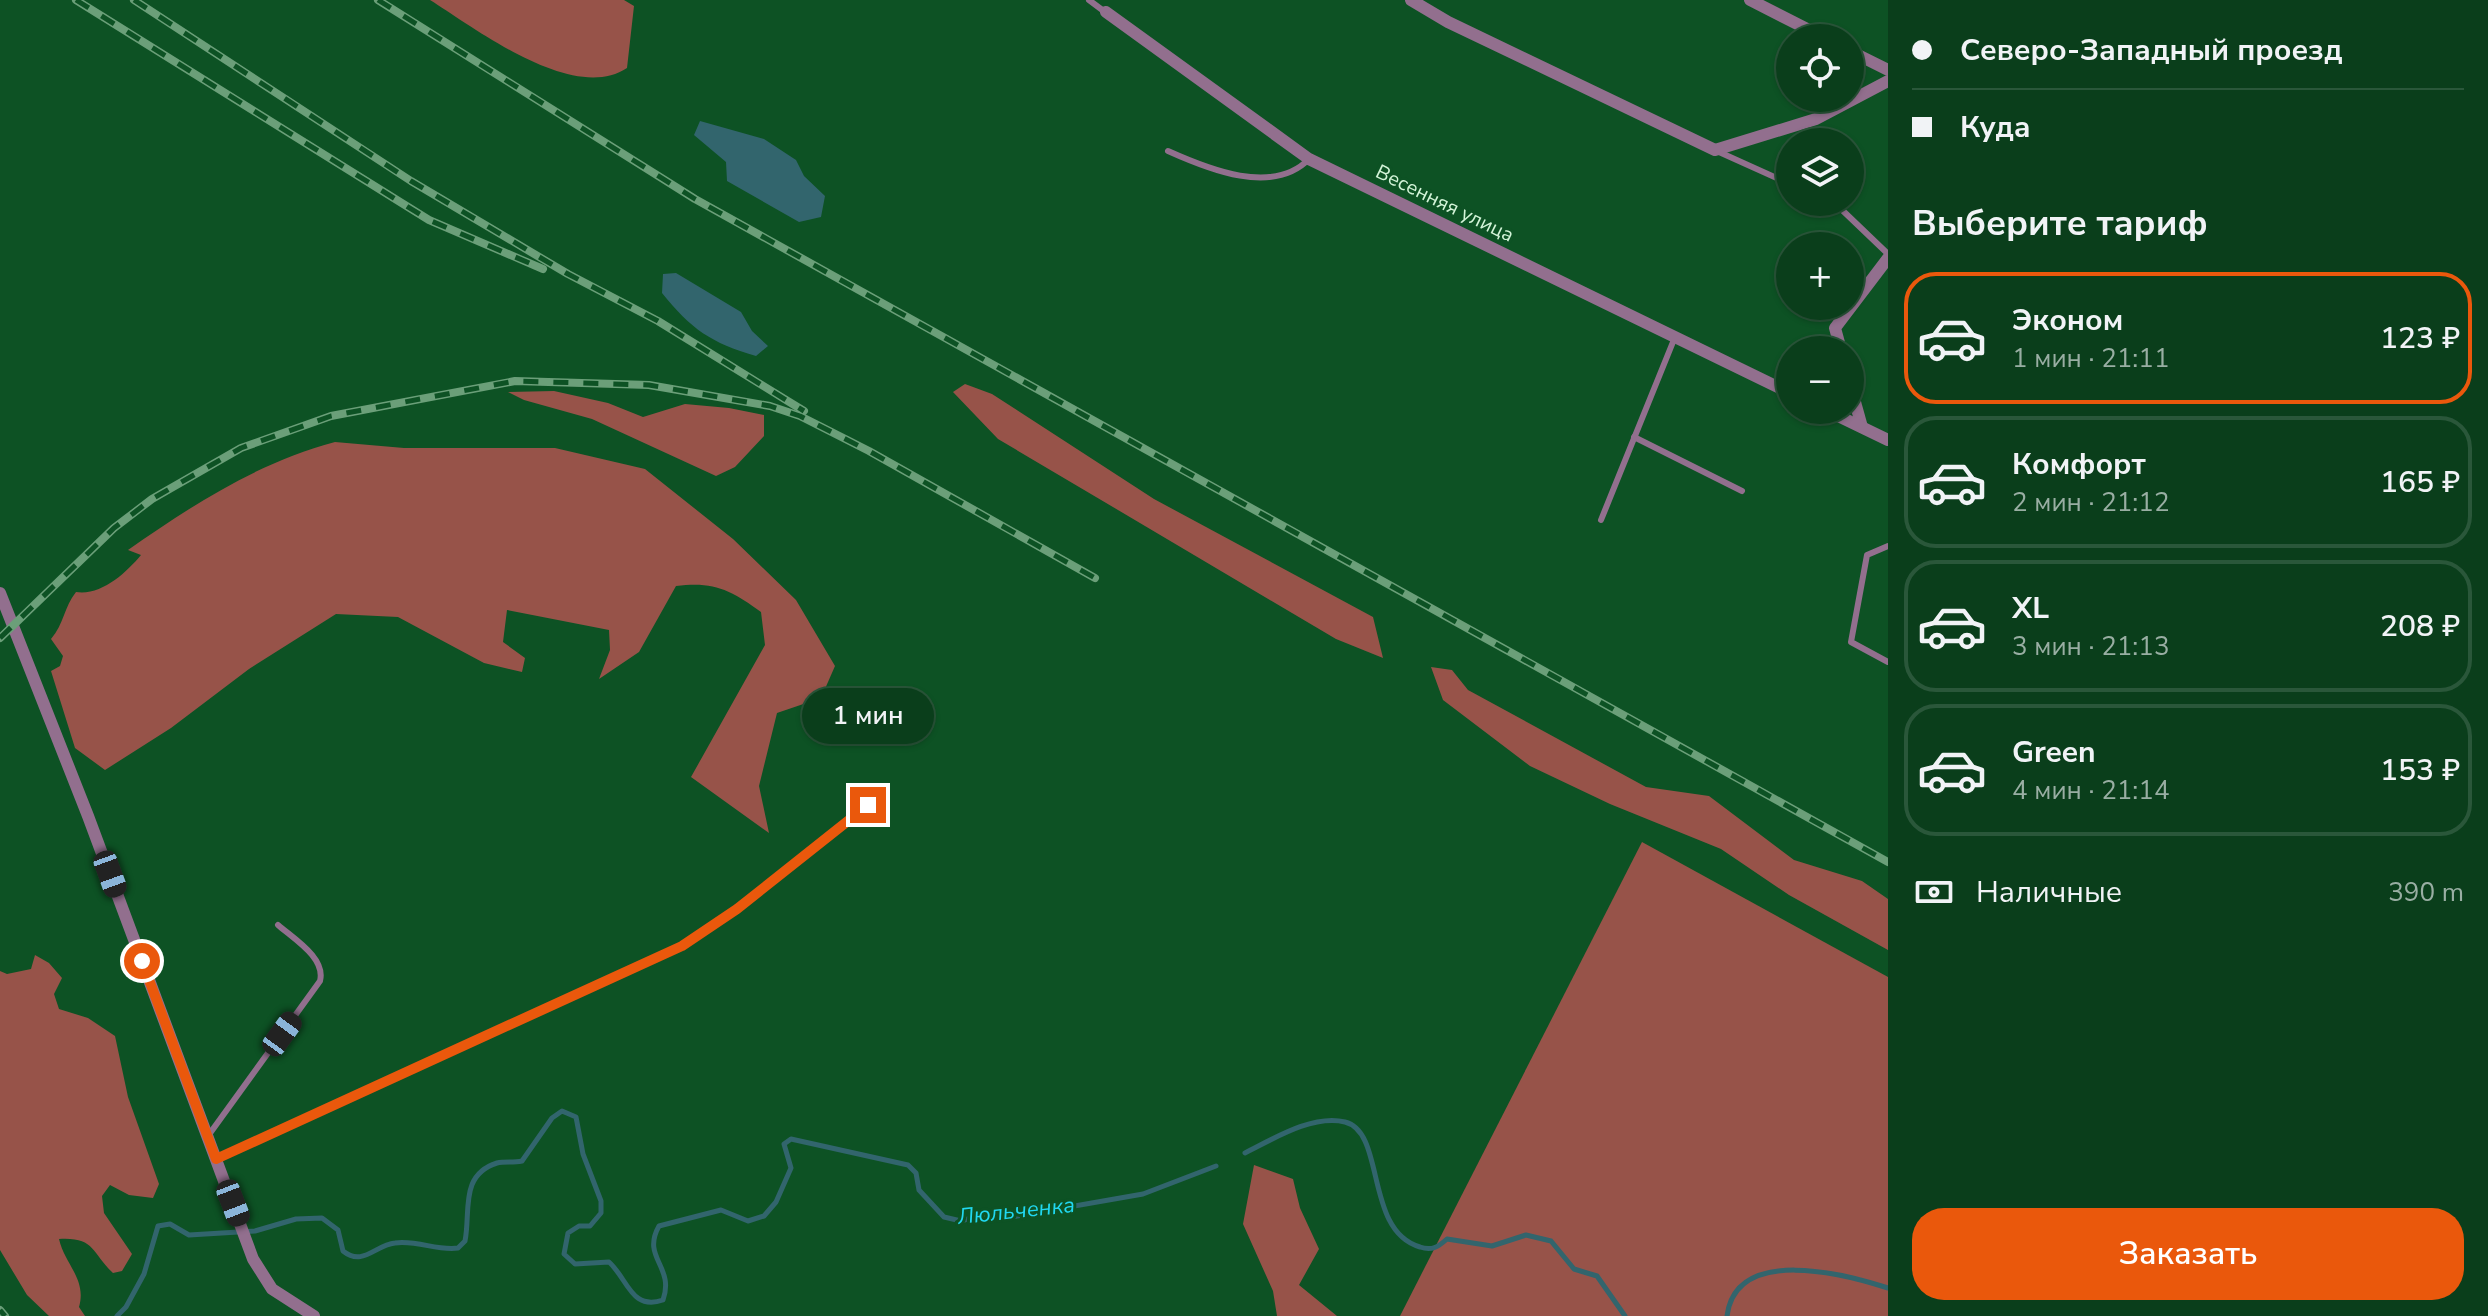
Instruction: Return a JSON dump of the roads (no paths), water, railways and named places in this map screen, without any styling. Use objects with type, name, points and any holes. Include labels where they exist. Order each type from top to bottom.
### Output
[{"type":"street","points":[[1411,0],[1448,22],[1715,150],[1816,119],[1888,81]]},
{"type":"street","points":[[1750,0],[1797,24]]},
{"type":"street","name":"Весенняя улица","points":[[1106,12],[1309,159],[1776,386]]},
{"type":"street","points":[[1864,58],[1888,70]]},
{"type":"street","points":[[1837,336],[1835,328],[1888,256]]},
{"type":"street","points":[[1856,424],[1888,440]]},
{"type":"street","points":[[0,593],[248,1246],[258,1269],[272,1289],[314,1316]]},
{"type":"lane","points":[[1089,0],[1106,12]]},
{"type":"lane","points":[[1715,150],[1776,178]]},
{"type":"lane","points":[[1168,151],[1206,168],[1239,175],[1278,177],[1300,169],[1309,159]]},
{"type":"lane","points":[[1848,216],[1888,256]]},
{"type":"lane","points":[[1601,520],[1675,337]]},
{"type":"lane","points":[[1634,437],[1742,491]]},
{"type":"lane","points":[[1888,546],[1867,555],[1851,642],[1888,662]]},
{"type":"lane","points":[[216,1159],[682,946],[737,909],[868,805]]},
{"type":"lane","points":[[208,1136],[320,981],[322,971],[318,962],[278,925]]},
{"type":"water","points":[[700,121],[764,139],[796,160],[804,176],[825,196],[821,217],[799,222],[727,181],[726,162],[694,135]]},
{"type":"water","points":[[676,273],[741,312],[752,331],[768,346],[756,356],[726,346],[703,333],[662,293],[663,274]]},
{"type":"waterway","name":"Люльченка","points":[[117,1316],[126,1307],[144,1274],[158,1226],[170,1224],[189,1235],[255,1231],[296,1219],[322,1218],[338,1230],[343,1251],[357,1257],[395,1243],[458,1248],[465,1241],[469,1196],[477,1176],[497,1163],[522,1161],[552,1118],[562,1111],[576,1117],[583,1154],[601,1201],[601,1213],[590,1226],[579,1226],[568,1233],[564,1254],[575,1264],[609,1262],[631,1292],[644,1301],[652,1302],[663,1300],[666,1288],[654,1246],[659,1226],[721,1210],[748,1221],[764,1216],[776,1202],[791,1168],[784,1144],[791,1139],[908,1165],[916,1173],[919,1190],[944,1217],[961,1221],[981,1215],[1012,1217],[1143,1194],[1216,1166]]},
{"type":"waterway","name":"Люльченка","points":[[1245,1153],[1307,1125],[1333,1120],[1345,1122],[1358,1130],[1366,1144],[1382,1203],[1390,1222],[1402,1237],[1428,1249],[1447,1239],[1492,1246],[1526,1235],[1551,1241],[1574,1269],[1597,1276],[1625,1316]]},
{"type":"waterway","name":"Люльченка","points":[[1727,1316],[1735,1294],[1750,1280],[1771,1272],[1821,1272],[1888,1288]]},
{"type":"railway","points":[[76,0],[429,220],[543,269]]},
{"type":"railway","points":[[134,0],[411,181],[568,274],[658,321],[804,411]]},
{"type":"railway","points":[[378,0],[695,199],[1888,862]]},
{"type":"railway","points":[[0,638],[114,528],[152,499],[241,448],[331,416],[515,381],[649,385],[770,406],[800,416],[869,451],[1095,578]]},
{"type":"railway","points":[[0,1310],[5,1316]]}]
